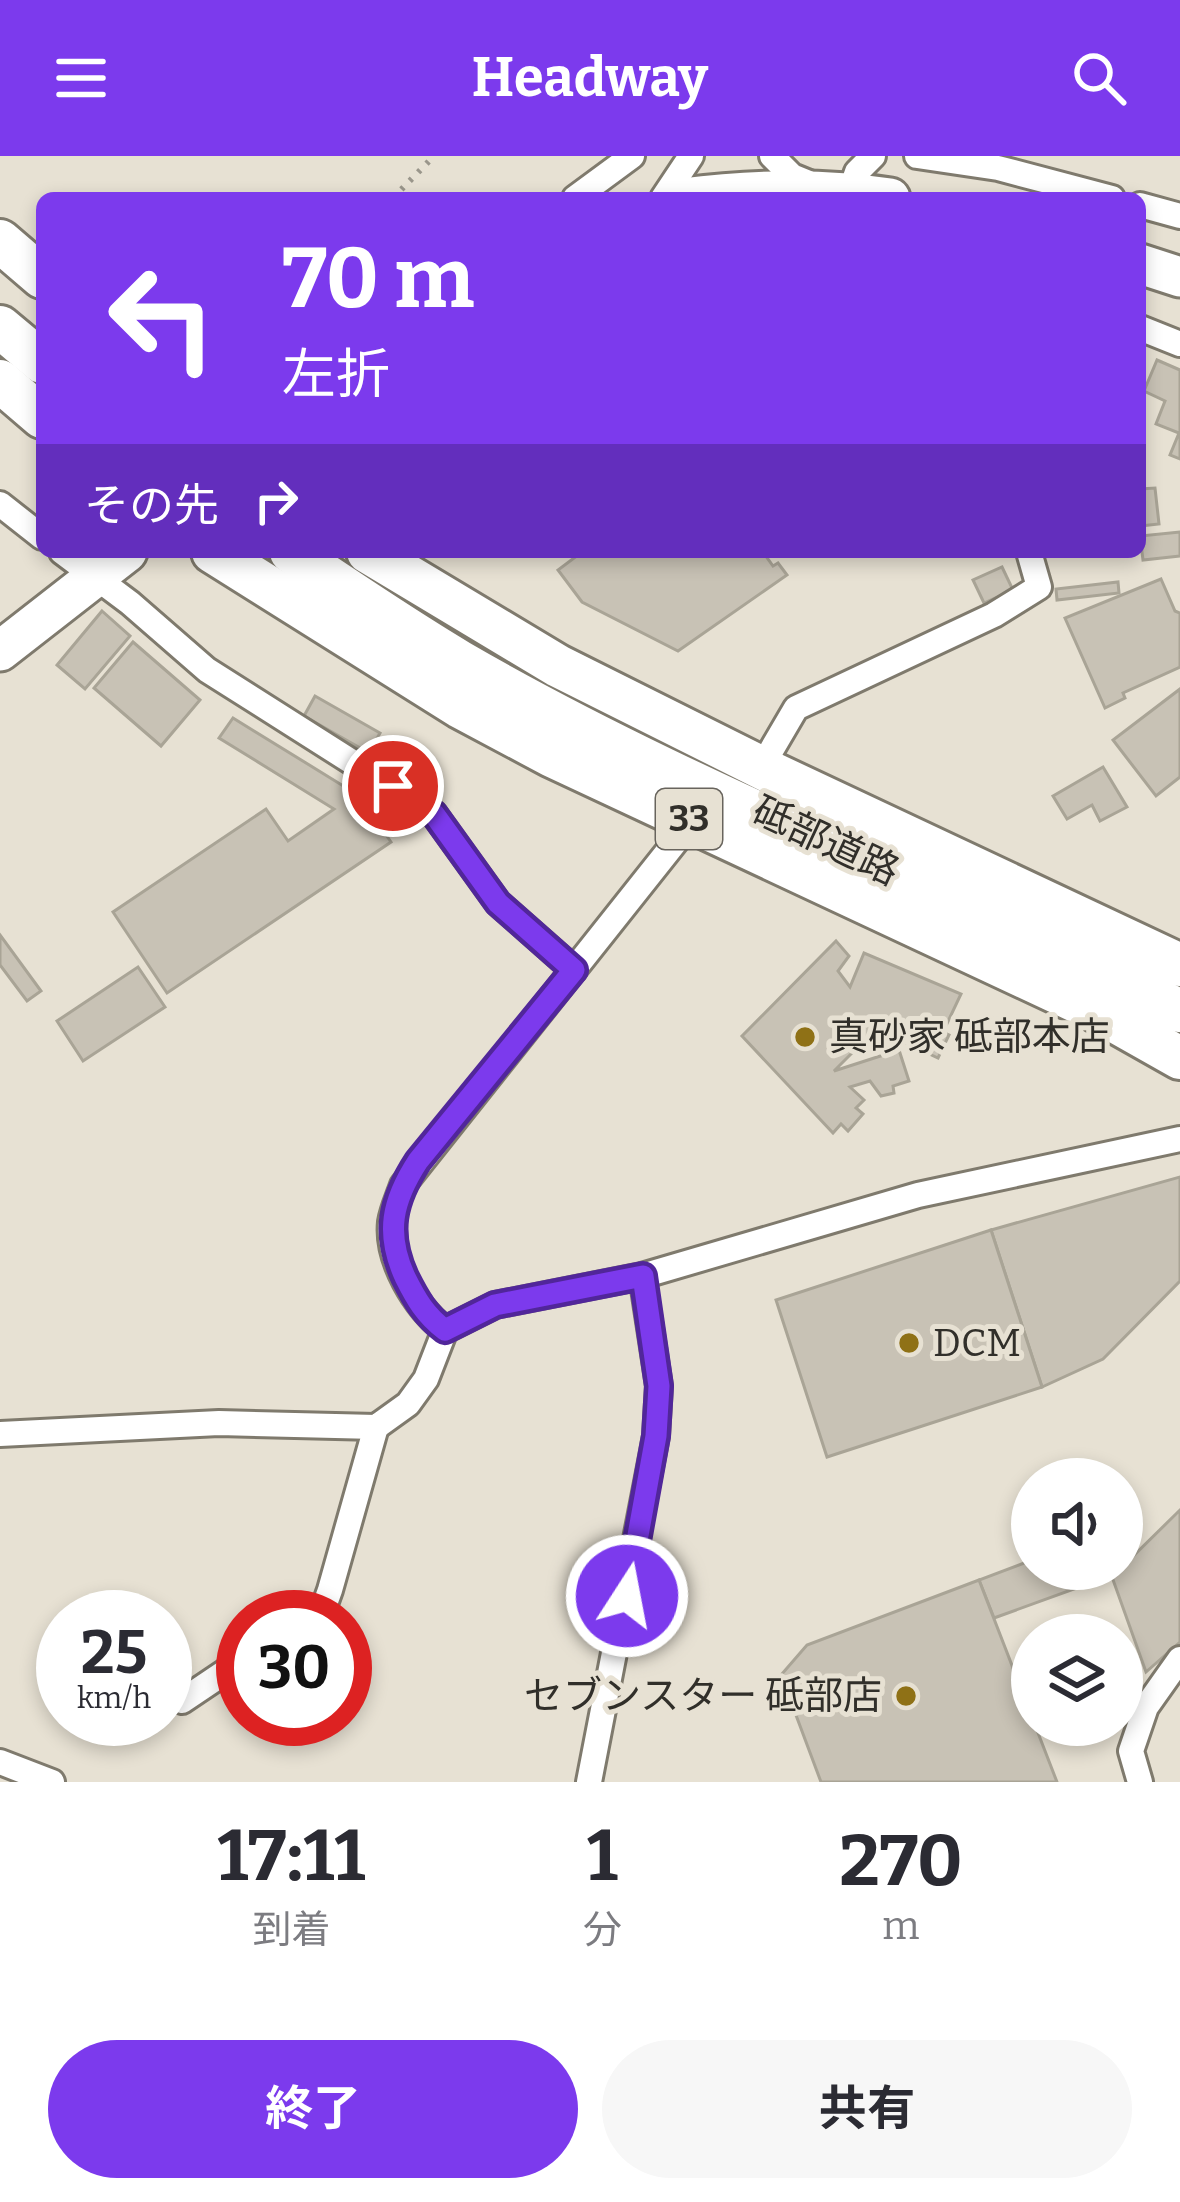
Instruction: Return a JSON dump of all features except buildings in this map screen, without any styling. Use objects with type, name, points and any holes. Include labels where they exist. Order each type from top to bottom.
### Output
[{"type":"highway","points":[[0,241],[36,273]]},
{"type":"highway","points":[[0,274],[36,303]]},
{"type":"highway","points":[[0,327],[36,357]]},
{"type":"highway","points":[[0,381],[36,412]]},
{"type":"highway","name":"33","points":[[223,558],[460,707],[552,756],[1095,1010],[1180,1058]]},
{"type":"highway","name":"砥部道路","points":[[300,558],[459,661],[626,749],[1180,1011]]},
{"type":"highway","name":"砥部道路","points":[[378,558],[558,666],[776,775],[1180,965]]},
{"type":"highway","name":"33","points":[[416,558],[568,649],[673,704],[1180,933]]},
{"type":"main road","points":[[740,192],[825,192]]},
{"type":"main road","points":[[1146,266],[1180,277]]},
{"type":"main road","points":[[0,651],[120,558]]},
{"type":"street","points":[[583,192],[632,156]]},
{"type":"street","points":[[667,192],[691,156]]},
{"type":"street","points":[[772,156],[792,176],[841,192]]},
{"type":"street","points":[[845,192],[873,156]]},
{"type":"street","points":[[917,156],[998,168],[1089,192]]},
{"type":"street","points":[[1146,207],[1180,216]]},
{"type":"street","points":[[1146,330],[1180,344]]},
{"type":"street","points":[[0,504],[36,531]]},
{"type":"street","points":[[70,558],[247,699],[434,814],[498,903],[574,970]]},
{"type":"street","points":[[772,748],[796,708],[994,614],[1039,586],[1031,558]]},
{"type":"street","points":[[445,1330],[427,1317],[397,1258],[391,1218],[403,1185],[692,821]]},
{"type":"street","points":[[0,1434],[220,1423],[376,1427],[408,1404],[426,1379],[445,1330],[495,1305],[643,1276],[918,1195],[1180,1139]]},
{"type":"street","points":[[589,1782],[656,1436],[659,1386],[643,1276]]},
{"type":"street","points":[[330,1590],[376,1427]]},
{"type":"street","points":[[1140,1782],[1131,1751],[1146,1707],[1180,1659]]},
{"type":"street","points":[[0,1762],[52,1782]]},
{"type":"path","points":[[399,192],[434,156]]},
{"type":"place","name":"真砂家 砥部本店","points":[[805,1037]]},
{"type":"place","name":"DCM","points":[[909,1343]]},
{"type":"place","name":"セブンスター 砥部店","points":[[906,1696]]},
{"type":"route","points":[[393,786],[434,814],[498,903],[574,970],[418,1161],[391,1218],[391,1239],[416,1300],[427,1317],[445,1330],[495,1305],[643,1276],[659,1386],[656,1436],[627,1596]]}]
